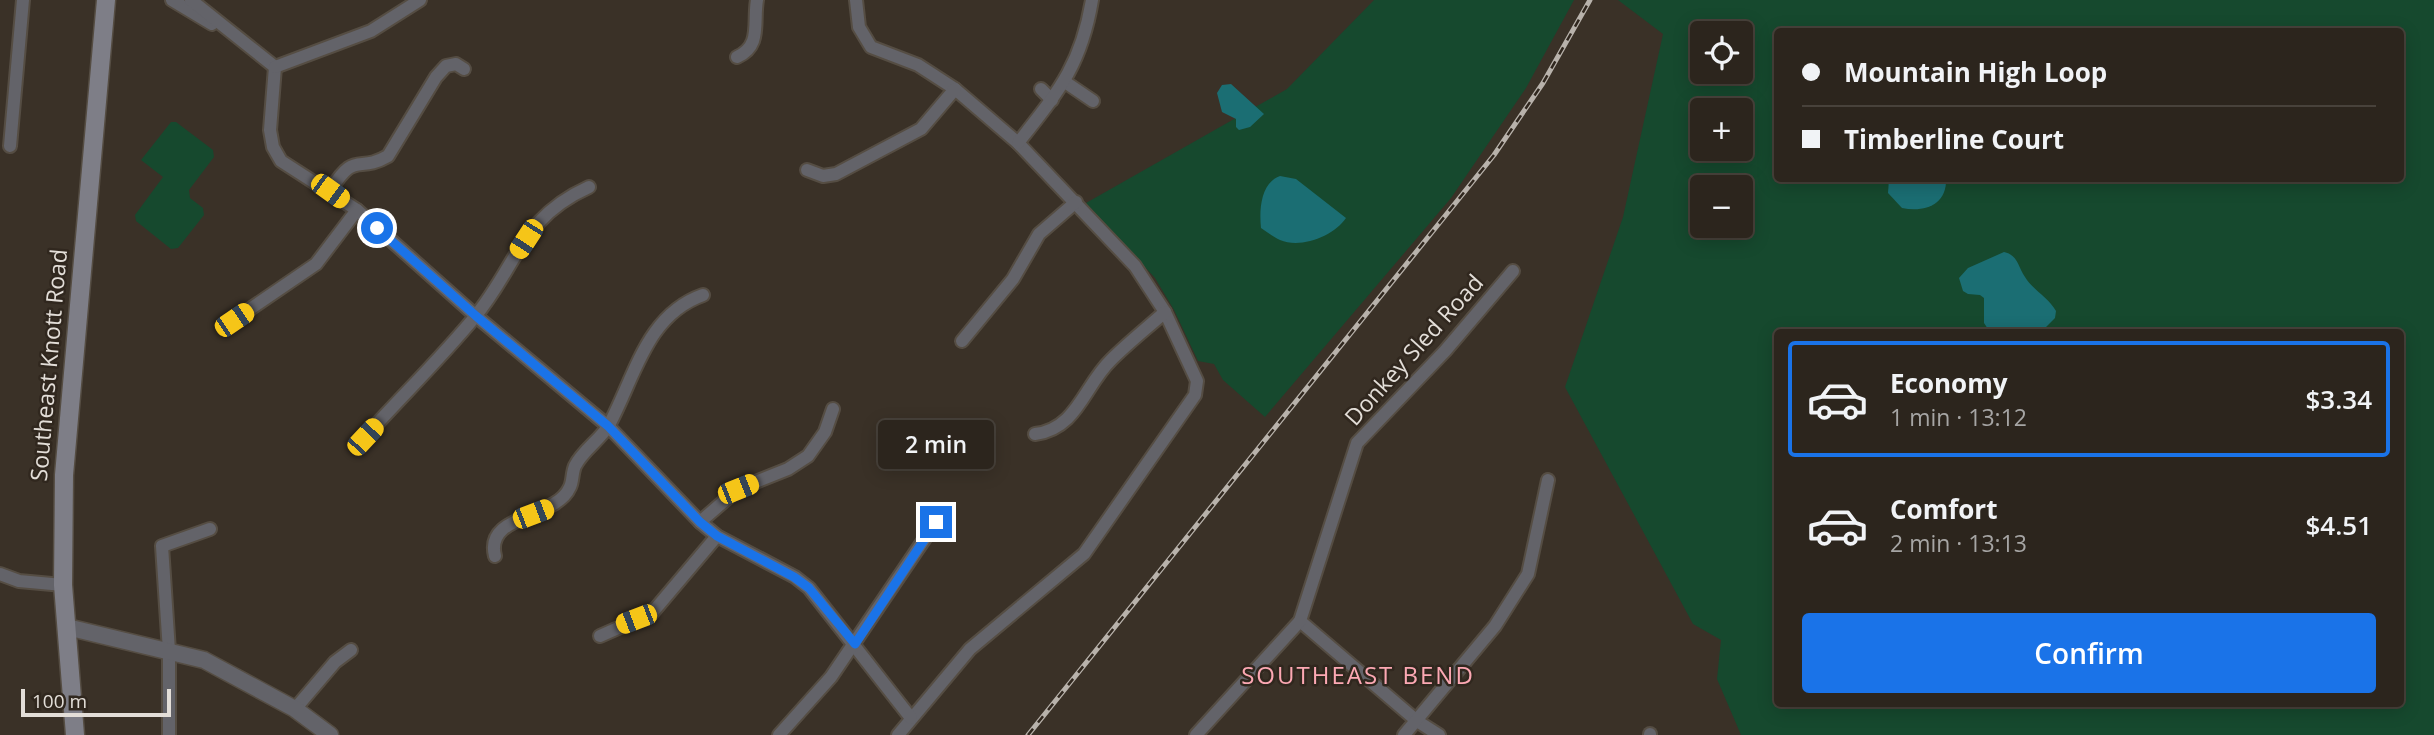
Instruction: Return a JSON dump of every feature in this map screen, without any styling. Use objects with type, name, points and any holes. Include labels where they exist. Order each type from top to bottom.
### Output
[{"type":"main road","name":"Southeast Knott Road","points":[[75,735],[63,585],[66,448],[106,0]]},
{"type":"street","points":[[0,137],[10,146],[23,0]]},
{"type":"street","points":[[172,0],[228,31]]},
{"type":"street","points":[[191,0],[275,66]]},
{"type":"street","points":[[275,66],[371,31],[420,0]]},
{"type":"street","points":[[737,57],[750,51],[755,43],[757,0]]},
{"type":"street","points":[[856,0],[859,27],[871,47],[918,65],[955,89],[1018,143],[1135,266],[1165,313],[1197,381],[1195,395],[1084,554],[970,649],[898,735]]},
{"type":"street","points":[[1018,143],[1065,82],[1084,41],[1092,0]]},
{"type":"street","points":[[330,191],[342,172],[353,164],[379,162],[388,156],[436,77],[446,66],[456,64],[464,69]]},
{"type":"street","points":[[275,66],[270,130],[273,147],[281,161],[357,210],[476,316],[608,426],[700,522],[717,536],[794,577],[809,588],[911,718]]},
{"type":"street","points":[[1065,82],[1093,101]]},
{"type":"street","points":[[807,170],[822,176],[836,174],[921,129],[955,89]]},
{"type":"street","points":[[1041,89],[1052,100]]},
{"type":"street","points":[[365,437],[476,316],[539,219],[564,198],[589,187]]},
{"type":"street","points":[[962,341],[1013,279],[1039,234],[1076,202]]},
{"type":"street","points":[[234,320],[316,264],[357,210]]},
{"type":"street","name":"Donkey Sled Road","points":[[1300,621],[1357,443],[1445,351],[1513,271]]},
{"type":"street","points":[[495,556],[492,547],[497,534],[508,524],[557,505],[570,488],[575,468],[585,451],[608,426],[620,397],[659,325],[673,310],[703,295]]},
{"type":"street","points":[[1035,434],[1053,432],[1068,418],[1108,362],[1165,313]]},
{"type":"street","points":[[700,522],[738,489],[788,469],[808,456],[825,432],[833,409]]},
{"type":"street","points":[[1404,735],[1495,626],[1528,574],[1548,480]]},
{"type":"street","points":[[779,735],[831,677],[936,522]]},
{"type":"street","points":[[169,735],[169,650],[162,546],[210,528]]},
{"type":"street","points":[[600,636],[652,612],[717,536]]},
{"type":"street","points":[[0,574],[19,581],[63,585]]},
{"type":"street","points":[[1196,735],[1300,621],[1418,721],[1439,735]]},
{"type":"street","points":[[67,627],[204,660],[295,709],[330,735]]},
{"type":"street","points":[[295,709],[335,662],[351,650]]},
{"type":"green space","points":[[1374,0],[1574,0],[1526,88],[1451,198],[1265,417],[1223,380],[1214,364],[1198,361],[1174,310],[1155,278],[1086,203],[1287,89]]},
{"type":"green space","points":[[1618,0],[2434,0],[2434,735],[1741,735],[1717,679],[1721,640],[1693,624],[1565,387],[1623,217],[1663,34]]},
{"type":"green space","points":[[171,122],[176,122],[213,150],[214,157],[189,190],[190,198],[203,208],[204,215],[178,248],[171,249],[136,221],[135,215],[163,177],[141,160]]},
{"type":"water","points":[[1231,84],[1264,114],[1250,127],[1239,130],[1236,127],[1236,119],[1222,112],[1217,93],[1222,85]]},
{"type":"water","points":[[1280,176],[1296,179],[1346,218],[1334,230],[1307,242],[1288,242],[1272,236],[1261,228],[1261,205],[1269,184]]},
{"type":"water","points":[[1889,182],[1946,182],[1943,195],[1926,208],[1902,208],[1888,193]]},
{"type":"water","points":[[2004,252],[2009,254],[2015,259],[2028,282],[2056,311],[2055,318],[2044,329],[1988,329],[1984,323],[1984,298],[1963,291],[1959,278],[1968,268]]},
{"type":"railway","points":[[1028,735],[1494,155],[1543,83],[1590,0]]},
{"type":"district","name":"SOUTHEAST BEND","points":[[1358,676]]},
{"type":"route","points":[[377,228],[476,316],[608,426],[700,522],[717,536],[794,577],[809,588],[855,644],[936,522]]}]
